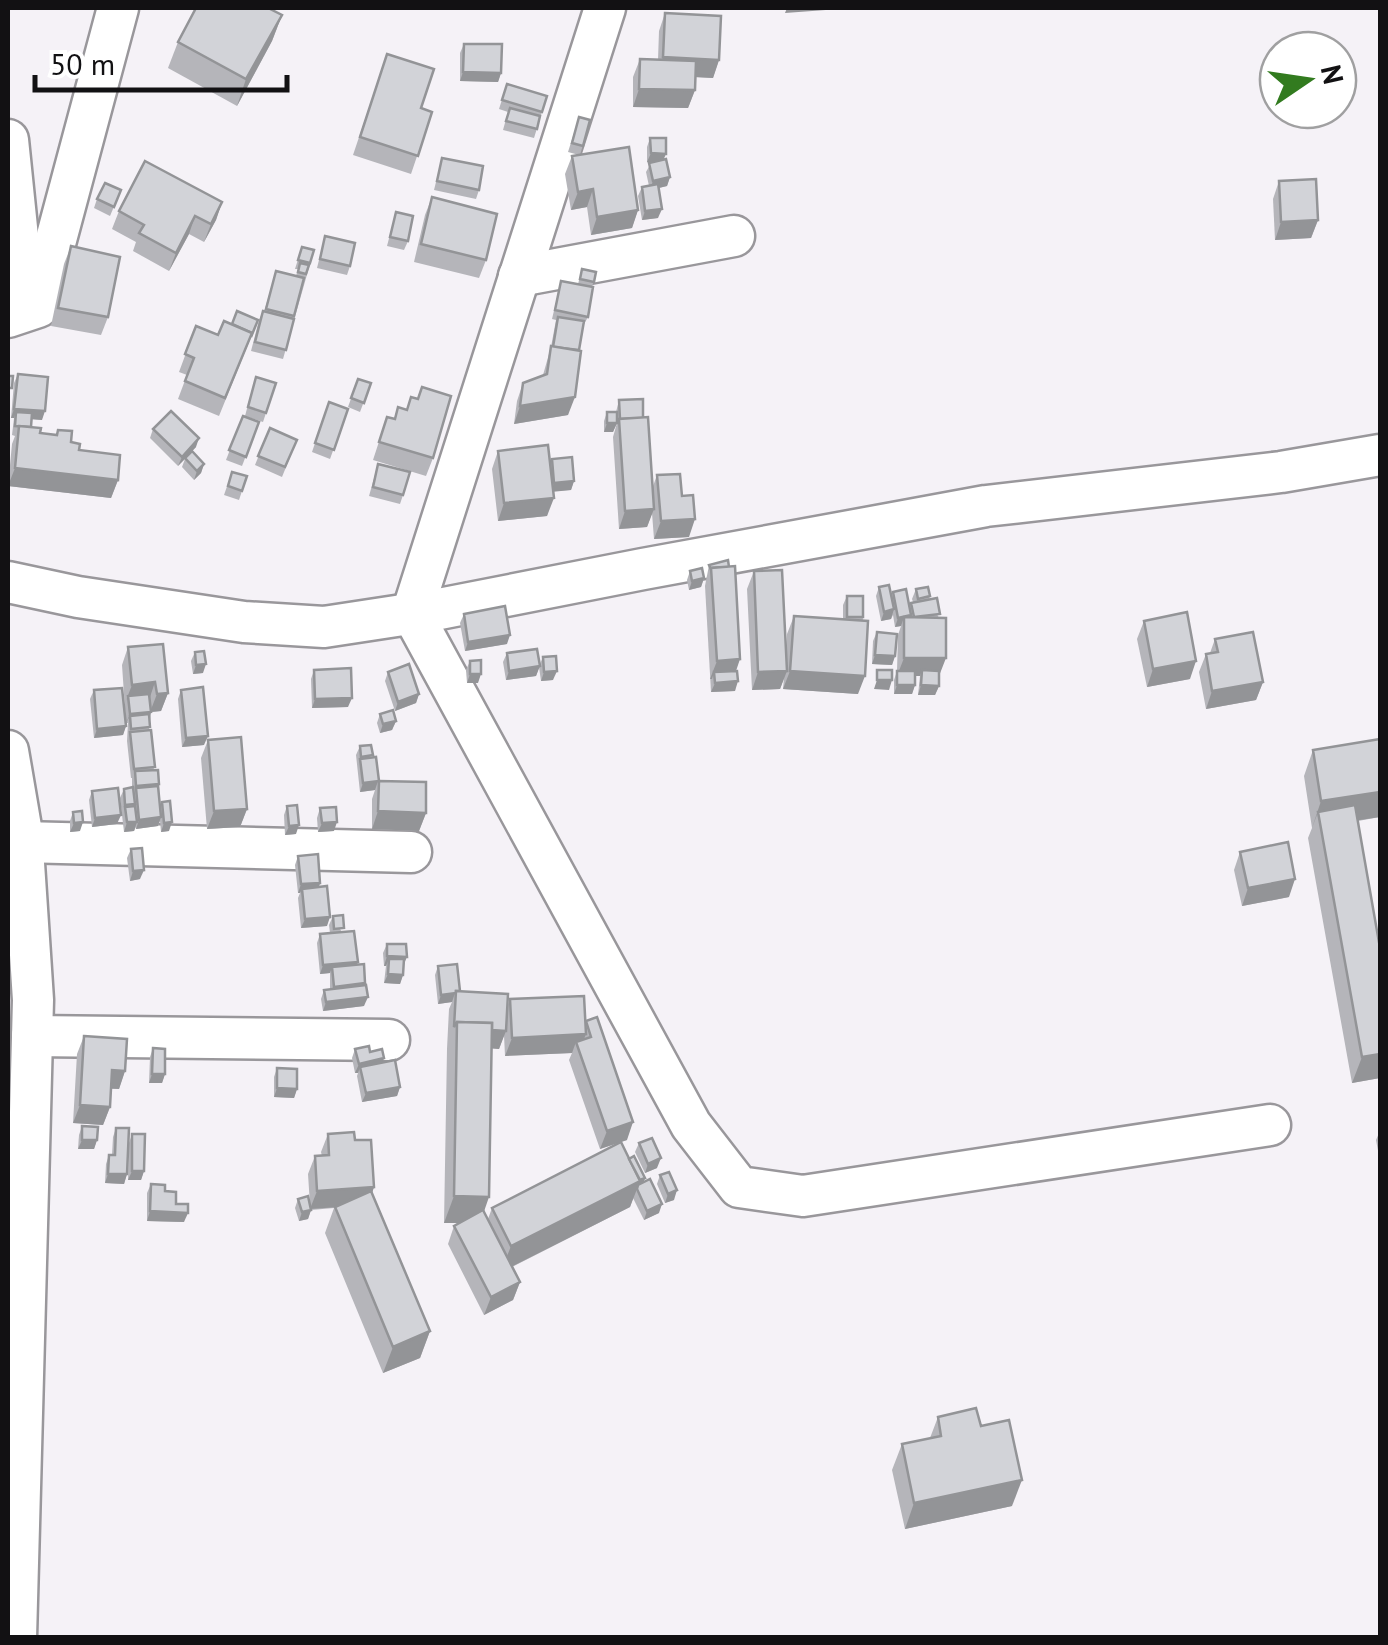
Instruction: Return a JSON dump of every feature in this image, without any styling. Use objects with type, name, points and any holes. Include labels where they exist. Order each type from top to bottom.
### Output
[{"type":"street","points":[[8,317],[38,307],[118,8]]},
{"type":"street","points":[[605,8],[412,613],[691,1125],[739,1187],[803,1196],[1270,1125]]},
{"type":"street","points":[[8,140],[20,258],[8,306]]},
{"type":"street","points":[[519,276],[734,236]]},
{"type":"street","points":[[8,582],[78,597],[244,622],[324,627],[986,506],[1280,472],[1380,455]]},
{"type":"street","points":[[8,751],[22,842],[32,1000],[16,1638]]},
{"type":"street","points":[[22,842],[411,852]]},
{"type":"street","points":[[32,1036],[389,1040]]},
{"type":"building","points":[[196,8],[268,8],[282,15],[246,79],[178,42]]},
{"type":"building","points":[[665,13],[721,16],[719,60],[663,57]]},
{"type":"building","points":[[464,44],[502,44],[501,73],[463,72]]},
{"type":"building","points":[[387,54],[434,69],[421,108],[432,112],[418,156],[360,137]]},
{"type":"building","points":[[640,59],[696,61],[695,90],[639,89]]},
{"type":"building","points":[[507,84],[547,96],[542,112],[502,100]]},
{"type":"building","points":[[510,108],[540,116],[537,129],[506,121]]},
{"type":"building","points":[[579,117],[590,120],[583,146],[572,143]]},
{"type":"building","points":[[650,138],[666,138],[666,154],[651,153]]},
{"type":"building","points":[[629,147],[638,210],[597,217],[593,189],[578,192],[572,156]]},
{"type":"building","points":[[442,158],[483,166],[479,190],[437,181]]},
{"type":"building","points":[[666,159],[670,177],[653,181],[649,163]]},
{"type":"building","points":[[145,161],[222,202],[211,224],[195,216],[176,253],[139,233],[144,225],[119,211]]},
{"type":"building","points":[[1316,179],[1318,220],[1281,222],[1279,181]]},
{"type":"building","points":[[105,183],[121,190],[114,207],[97,199]]},
{"type":"building","points":[[658,184],[662,209],[645,211],[642,187]]},
{"type":"building","points":[[432,197],[497,214],[486,260],[421,244]]},
{"type":"building","points":[[396,212],[413,216],[408,241],[390,237]]},
{"type":"building","points":[[325,236],[355,243],[350,266],[320,259]]},
{"type":"building","points":[[71,246],[120,257],[108,317],[58,308]]},
{"type":"building","points":[[302,247],[314,250],[310,263],[298,260]]},
{"type":"building","points":[[300,263],[309,265],[306,274],[298,272]]},
{"type":"building","points":[[582,269],[596,272],[594,282],[580,279]]},
{"type":"building","points":[[276,271],[304,278],[294,316],[266,309]]},
{"type":"building","points":[[561,281],[593,287],[588,317],[555,310]]},
{"type":"building","points":[[237,311],[258,320],[251,337],[252,333],[232,324]]},
{"type":"building","points":[[263,311],[294,319],[286,350],[255,342]]},
{"type":"building","points":[[558,317],[584,321],[579,350],[553,347]]},
{"type":"building","points":[[224,321],[252,333],[225,398],[185,381],[194,358],[185,354],[196,326],[218,335]]},
{"type":"building","points":[[551,346],[581,351],[575,397],[520,406],[523,383],[547,374]]},
{"type":"building","points":[[18,374],[48,377],[45,411],[14,409]]},
{"type":"building","points":[[256,377],[276,383],[266,413],[248,407]]},
{"type":"building","points":[[358,379],[371,383],[364,403],[351,398]]},
{"type":"building","points":[[422,387],[451,396],[433,458],[379,442],[387,417],[395,419],[398,407],[407,410],[411,397],[418,399]]},
{"type":"building","points":[[643,399],[643,418],[620,419],[619,400]]},
{"type":"building","points":[[329,402],[348,409],[334,450],[315,443]]},
{"type":"building","points":[[171,411],[199,438],[182,457],[153,429]]},
{"type":"building","points":[[16,412],[32,413],[31,427],[15,426]]},
{"type":"building","points":[[607,412],[617,412],[617,423],[607,423]]},
{"type":"building","points":[[243,416],[259,422],[246,457],[229,450]]},
{"type":"building","points":[[648,417],[654,509],[625,511],[619,419]]},
{"type":"building","points":[[19,426],[41,428],[40,433],[57,435],[58,430],[72,431],[71,442],[80,444],[79,450],[120,455],[118,480],[15,468]]},
{"type":"building","points":[[270,428],[297,440],[285,467],[258,456]]},
{"type":"building","points":[[548,445],[554,498],[504,503],[498,451]]},
{"type":"building","points":[[192,451],[204,464],[197,471],[185,458]]},
{"type":"building","points":[[572,457],[574,481],[554,483],[552,459]]},
{"type":"building","points":[[378,464],[410,472],[403,495],[373,487]]},
{"type":"building","points":[[232,472],[247,476],[242,491],[228,486]]},
{"type":"building","points":[[680,474],[682,496],[693,495],[695,519],[661,521],[657,475]]},
{"type":"building","points":[[728,560],[729,567],[711,568],[712,572],[709,565]]},
{"type":"building","points":[[735,566],[740,659],[717,661],[711,568]]},
{"type":"building","points":[[702,568],[704,578],[692,581],[690,571]]},
{"type":"building","points":[[782,570],[787,671],[758,672],[754,571]]},
{"type":"building","points":[[889,585],[894,609],[884,612],[879,587]]},
{"type":"building","points":[[928,587],[930,596],[918,599],[916,589]]},
{"type":"building","points":[[906,589],[911,615],[898,618],[893,592]]},
{"type":"building","points":[[847,596],[863,596],[863,617],[847,617]]},
{"type":"building","points":[[937,598],[940,614],[914,617],[911,603]]},
{"type":"building","points":[[505,606],[510,635],[468,642],[464,614]]},
{"type":"building","points":[[1187,612],[1196,661],[1153,669],[1144,621]]},
{"type":"building","points":[[794,616],[868,621],[865,676],[790,671]]},
{"type":"building","points":[[904,617],[946,618],[946,658],[904,658]]},
{"type":"building","points":[[877,632],[897,634],[895,656],[875,655]]},
{"type":"building","points":[[1253,632],[1263,682],[1212,691],[1206,654],[1218,652],[1215,639]]},
{"type":"building","points":[[163,644],[168,693],[157,694],[155,682],[132,685],[128,647]]},
{"type":"building","points":[[537,649],[540,666],[509,671],[507,653]]},
{"type":"building","points":[[204,651],[206,664],[196,665],[195,652]]},
{"type":"building","points":[[556,656],[557,671],[544,672],[543,657]]},
{"type":"building","points":[[481,660],[481,674],[470,674],[470,661]]},
{"type":"building","points":[[409,664],[419,694],[398,702],[388,672]]},
{"type":"building","points":[[351,668],[352,698],[315,699],[314,670]]},
{"type":"building","points":[[877,670],[892,670],[892,680],[877,680]]},
{"type":"building","points":[[922,670],[939,671],[939,686],[921,685]]},
{"type":"building","points":[[737,671],[738,681],[715,683],[714,672]]},
{"type":"building","points":[[897,671],[915,671],[915,685],[897,685]]},
{"type":"building","points":[[203,687],[208,736],[186,738],[181,690]]},
{"type":"building","points":[[122,688],[126,726],[97,729],[94,690]]},
{"type":"building","points":[[149,694],[151,712],[130,714],[128,696]]},
{"type":"building","points":[[393,710],[396,721],[383,724],[380,714]]},
{"type":"building","points":[[149,714],[150,727],[131,729],[130,716]]},
{"type":"building","points":[[151,730],[155,767],[134,769],[130,732]]},
{"type":"building","points":[[241,737],[247,809],[214,811],[208,740]]},
{"type":"building","points":[[1380,739],[1380,792],[1321,801],[1313,750]]},
{"type":"building","points":[[371,745],[373,755],[361,757],[360,746]]},
{"type":"building","points":[[376,757],[379,781],[363,783],[360,759]]},
{"type":"building","points":[[158,770],[159,784],[136,786],[135,771]]},
{"type":"building","points":[[379,781],[426,782],[426,813],[378,811]]},
{"type":"building","points":[[158,786],[161,817],[139,820],[136,788]]},
{"type":"building","points":[[133,787],[135,804],[125,805],[124,789]]},
{"type":"building","points":[[118,788],[121,815],[95,818],[92,791]]},
{"type":"building","points":[[170,801],[172,822],[164,823],[162,802]]},
{"type":"building","points":[[297,805],[299,825],[289,826],[287,806]]},
{"type":"building","points":[[1355,805],[1380,948],[1380,1054],[1362,1057],[1318,812]]},
{"type":"building","points":[[135,806],[137,822],[127,822],[125,807]]},
{"type":"building","points":[[336,807],[337,822],[322,823],[320,808]]},
{"type":"building","points":[[82,811],[83,822],[74,823],[73,812]]},
{"type":"building","points":[[1288,842],[1295,879],[1248,888],[1240,852]]},
{"type":"building","points":[[142,848],[144,870],[133,871],[131,849]]},
{"type":"building","points":[[318,854],[320,883],[301,884],[298,856]]},
{"type":"building","points":[[327,886],[330,917],[305,919],[302,889]]},
{"type":"building","points":[[343,915],[344,928],[334,929],[333,916]]},
{"type":"building","points":[[354,931],[358,962],[323,965],[320,934]]},
{"type":"building","points":[[387,944],[406,944],[407,957],[387,956]]},
{"type":"building","points":[[389,959],[404,959],[403,975],[388,974]]},
{"type":"building","points":[[364,964],[365,983],[334,987],[332,967]]},
{"type":"building","points":[[457,964],[460,991],[441,995],[438,966]]},
{"type":"building","points":[[366,985],[368,997],[326,1002],[324,990]]},
{"type":"building","points":[[456,991],[508,994],[506,1031],[492,1030],[492,1023],[457,1022],[454,1027]]},
{"type":"building","points":[[584,996],[586,1034],[512,1038],[510,999]]},
{"type":"building","points":[[597,1017],[633,1122],[607,1131],[576,1042],[591,1037],[586,1021]]},
{"type":"building","points":[[457,1022],[492,1023],[489,1197],[454,1196]]},
{"type":"building","points":[[84,1036],[127,1039],[125,1071],[112,1070],[110,1107],[80,1105]]},
{"type":"building","points":[[369,1046],[370,1052],[382,1049],[384,1058],[359,1064],[355,1049]]},
{"type":"building","points":[[153,1048],[165,1049],[165,1074],[152,1074]]},
{"type":"building","points":[[395,1060],[400,1087],[366,1093],[360,1067]]},
{"type":"building","points":[[277,1068],[297,1069],[297,1089],[277,1088]]},
{"type":"building","points":[[82,1126],[98,1127],[97,1140],[82,1140]]},
{"type":"building","points":[[116,1128],[129,1128],[127,1174],[108,1174],[109,1155],[115,1155]]},
{"type":"building","points":[[354,1132],[355,1140],[371,1140],[374,1187],[317,1191],[315,1156],[329,1155],[328,1134]]},
{"type":"building","points":[[132,1134],[145,1134],[144,1171],[132,1171]]},
{"type":"building","points":[[652,1138],[661,1158],[648,1164],[639,1143]]},
{"type":"building","points":[[621,1142],[640,1181],[511,1246],[492,1208]]},
{"type":"building","points":[[634,1156],[645,1178],[640,1180],[629,1159]]},
{"type":"building","points":[[669,1172],[677,1190],[668,1194],[660,1175]]},
{"type":"building","points":[[650,1179],[662,1204],[647,1211],[637,1189]]},
{"type":"building","points":[[151,1184],[165,1185],[165,1191],[176,1192],[176,1204],[188,1204],[188,1213],[150,1211]]},
{"type":"building","points":[[371,1191],[430,1331],[393,1347],[335,1207]]},
{"type":"building","points":[[308,1196],[311,1210],[302,1212],[298,1199]]},
{"type":"building","points":[[483,1210],[520,1282],[491,1297],[454,1226]]},
{"type":"building","points":[[976,1408],[981,1426],[1009,1420],[1022,1480],[914,1503],[902,1444],[941,1436],[938,1417]]}]
